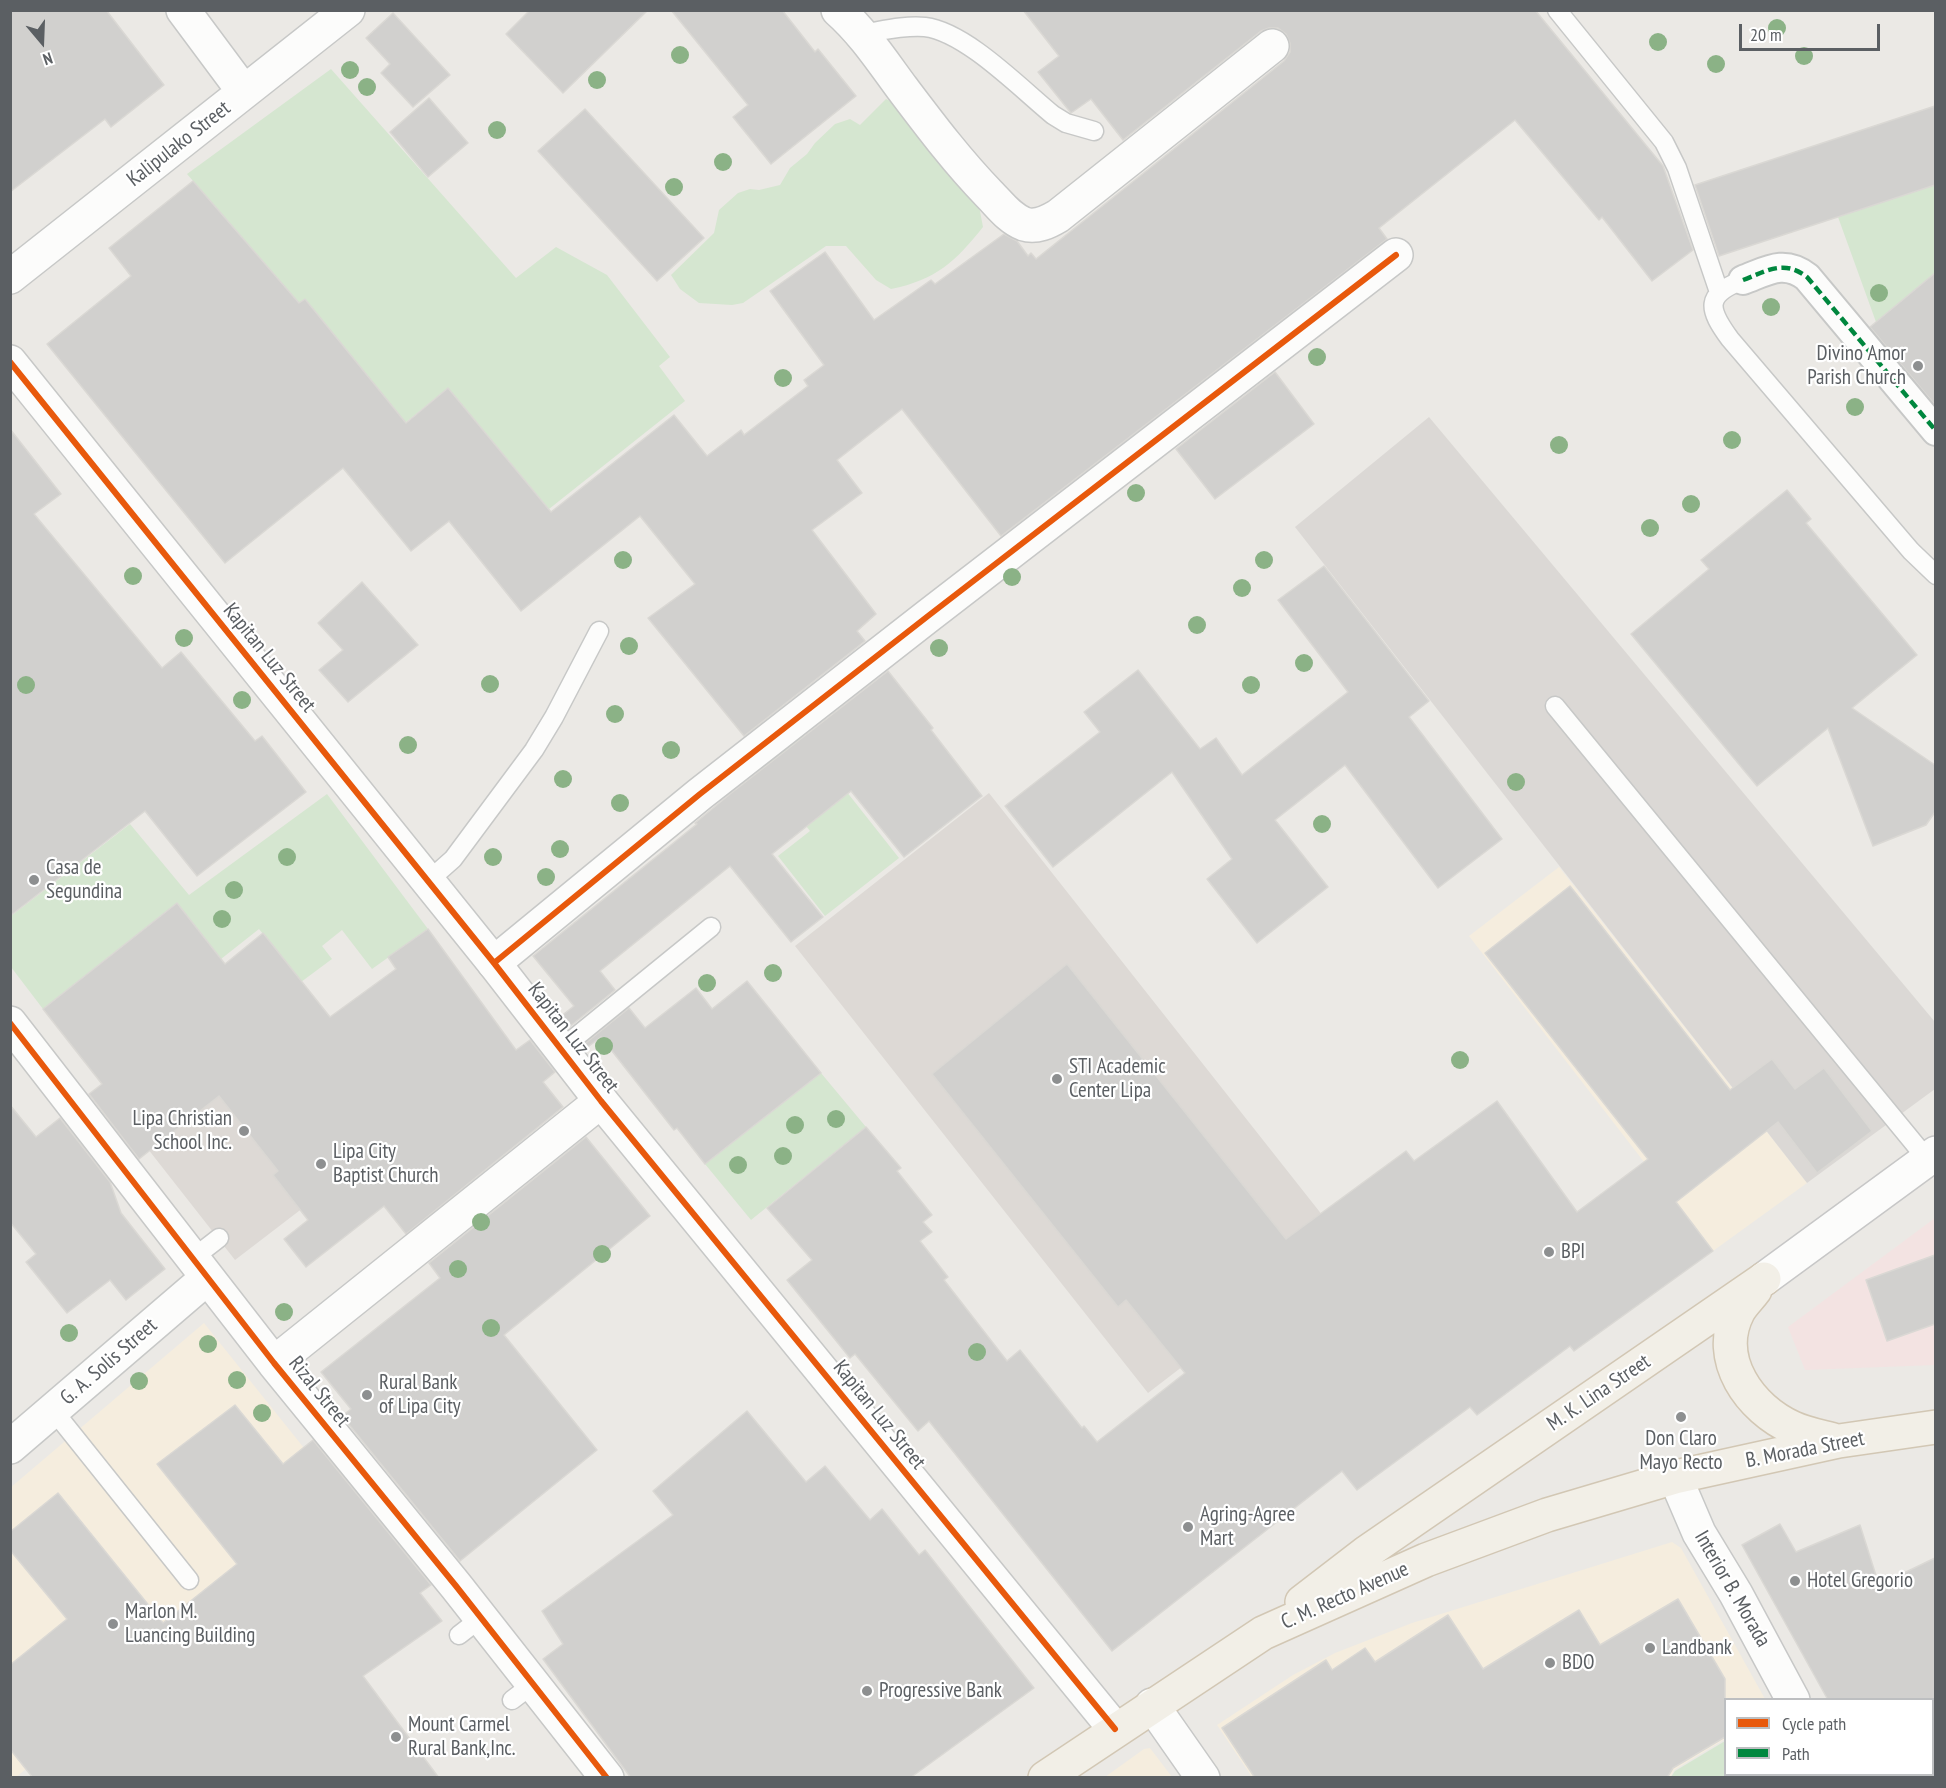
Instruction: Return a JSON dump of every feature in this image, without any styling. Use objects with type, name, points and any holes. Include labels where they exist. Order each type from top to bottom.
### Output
[{"type":"main road","points":[[1764,1279],[1738,1312],[1728,1346],[1738,1379],[1764,1411],[1793,1428],[1839,1441]]},
{"type":"main road","name":"M. K. Lina Street","points":[[1263,1633],[1367,1552],[1764,1279]]},
{"type":"main road","name":"B. Morada Street","points":[[1675,1477],[1839,1441],[1935,1426]]},
{"type":"main road","name":"C. M. Recto Avenue","points":[[1045,1778],[1263,1633],[1426,1560],[1509,1528],[1675,1477]]},
{"type":"street","points":[[183,10],[244,92]]},
{"type":"street","name":"Kalipulako Street","points":[[10,277],[348,10]]},
{"type":"street","points":[[837,10],[860,34],[942,141],[974,178],[1008,214],[1031,225],[1045,223],[1058,216],[1272,46]]},
{"type":"street","points":[[494,963],[700,794],[1396,255]]},
{"type":"street","points":[[1731,286],[1776,268],[1786,266],[1797,269],[1807,277],[1935,431]]},
{"type":"street","name":"Kapitan Luz Street","points":[[10,362],[494,963],[601,1101],[1115,1730]]},
{"type":"street","name":"Rizal Street","points":[[10,1023],[274,1363],[522,1692],[607,1778]]},
{"type":"street","points":[[274,1363],[601,1101]]},
{"type":"street","name":"M. K. Lina Street","points":[[1764,1279],[1931,1156]]},
{"type":"street","name":"G. A. Solis Street","points":[[10,1447],[53,1410],[199,1268]]},
{"type":"street","name":"Interior B. Morada","points":[[1675,1477],[1699,1533],[1736,1594],[1793,1698]]},
{"type":"street","points":[[1152,1705],[1203,1778]]},
{"type":"lane","points":[[1557,10],[1664,142],[1731,286],[1713,303],[1719,323],[1730,339],[1911,551],[1935,575]]},
{"type":"lane","points":[[860,34],[905,27],[920,27],[948,33],[973,49],[1053,115],[1077,127],[1094,131]]},
{"type":"lane","points":[[427,882],[453,859],[534,750],[599,631]]},
{"type":"lane","points":[[1555,706],[1931,1156]]},
{"type":"lane","points":[[561,1049],[711,927]]},
{"type":"lane","points":[[199,1268],[219,1238]]},
{"type":"lane","points":[[53,1410],[189,1580]]},
{"type":"shaded area","points":[[1429,417],[1935,1022],[1935,1089],[1807,1183],[1295,527]]},
{"type":"shaded area","name":"STI Academic Center Lipa","points":[[989,793],[1319,1211],[1469,1408],[1295,1280],[1148,1393],[795,946]]},
{"type":"shaded area","points":[[1559,867],[1807,1183],[1713,1251],[1469,936]]},
{"type":"shaded area","name":"Lipa Christian School Inc.","points":[[251,1002],[372,1155],[235,1260],[115,1107]]},
{"type":"shaded area","points":[[1935,1218],[1935,1365],[1805,1370],[1788,1327]]},
{"type":"shaded area","points":[[204,1323],[376,1538],[16,1777],[11,1777],[10,1488]]},
{"type":"shaded area","points":[[1672,1542],[1681,1548],[1764,1698],[1724,1698],[1724,1740],[1674,1770],[1670,1778],[1252,1777],[1217,1725],[1293,1675],[1335,1653],[1412,1623]]},
{"type":"shaded area","points":[[1150,1748],[1172,1777],[1105,1777],[1144,1749]]},
{"type":"green space","points":[[331,69],[516,278],[556,247],[607,275],[670,357],[659,366],[685,401],[549,509],[448,388],[405,423],[305,299],[299,303],[187,174]]},
{"type":"green space","points":[[886,99],[897,104],[979,206],[983,227],[964,250],[933,274],[891,289],[876,280],[846,246],[826,246],[743,303],[732,305],[699,303],[680,289],[671,275],[714,233],[719,210],[738,193],[780,185],[790,168],[807,154],[835,124],[850,119],[860,125]]},
{"type":"green space","points":[[1935,185],[1935,273],[1876,322],[1838,217]]},
{"type":"green space","points":[[801,734],[899,858],[825,916],[778,856],[810,831],[760,767]]},
{"type":"green space","points":[[327,794],[428,929],[372,969],[342,930],[322,946],[332,959],[301,982],[259,929],[221,959],[177,903],[43,1009],[11,967],[11,916],[130,824],[189,895]]},
{"type":"green space","points":[[821,1073],[866,1127],[751,1220],[705,1164]]},
{"type":"green space","points":[[1724,1742],[1724,1776],[1798,1776],[1794,1778],[1671,1777],[1675,1771]]},
{"type":"building","points":[[10,10],[106,10],[164,85],[111,127],[105,119],[10,192]]},
{"type":"building","points":[[530,10],[648,10],[563,93],[506,34]]},
{"type":"building","points":[[671,10],[782,10],[815,52],[818,49],[856,96],[771,164],[733,117],[748,105]]},
{"type":"building","points":[[1023,10],[1535,10],[1663,166],[1693,250],[1652,281],[1602,217],[1599,220],[1515,120],[1379,228],[1387,239],[1001,536],[902,409],[837,460],[862,493],[812,530],[876,614],[857,631],[865,641],[744,736],[648,618],[695,584],[640,516],[521,611],[449,521],[411,551],[343,468],[225,563],[47,344],[131,276],[109,248],[193,181],[299,303],[305,299],[406,423],[448,388],[551,512],[674,415],[707,456],[741,430],[744,435],[808,386],[804,380],[824,365],[770,291],[825,252],[874,320],[931,280],[935,284],[1004,234],[1017,241],[1028,256],[1031,253],[1036,259],[1284,61],[1290,52],[1290,43],[1286,34],[1278,28],[1261,31],[1123,140],[1091,99],[1071,113],[1038,72],[1059,56]]},
{"type":"building","points":[[393,13],[450,75],[413,107],[381,73],[390,64],[366,38]]},
{"type":"building","points":[[429,98],[468,143],[428,177],[390,132]]},
{"type":"building","points":[[1935,106],[1935,185],[1719,256],[1695,185]]},
{"type":"building","points":[[585,109],[704,238],[657,281],[538,151]]},
{"type":"building","name":"Divino Amor Parish Church","points":[[1935,273],[1935,405],[1870,327]]},
{"type":"building","points":[[1275,372],[1314,424],[1215,499],[1176,449]]},
{"type":"building","points":[[10,429],[61,494],[34,514],[162,668],[181,652],[255,741],[262,736],[306,792],[197,876],[145,811],[10,916]]},
{"type":"building","points":[[1787,490],[1811,519],[1806,523],[1917,655],[1852,708],[1935,765],[1935,812],[1926,825],[1873,846],[1828,728],[1757,786],[1631,634],[1709,569],[1701,560]]},
{"type":"building","points":[[1324,566],[1429,701],[1409,717],[1502,839],[1438,888],[1345,765],[1275,820],[1328,887],[1257,943],[1207,879],[1232,859],[1172,772],[1053,867],[1005,806],[1100,732],[1084,712],[1138,670],[1200,749],[1216,738],[1242,775],[1348,692],[1278,600]]},
{"type":"building","points":[[362,582],[418,645],[348,702],[319,670],[343,650],[318,623]]},
{"type":"building","points":[[888,671],[982,796],[904,857],[851,791],[772,854],[823,917],[791,942],[730,866],[600,971],[615,990],[568,1028],[560,1017],[574,1006],[533,956],[697,824],[695,823],[730,794]]},
{"type":"building","points":[[1570,886],[1730,1090],[1772,1059],[1795,1089],[1824,1068],[1872,1131],[1817,1173],[1778,1122],[1676,1202],[1713,1251],[1574,1351],[1570,1346],[1477,1415],[1470,1407],[1357,1490],[1342,1471],[1112,1651],[929,1421],[918,1431],[855,1354],[850,1358],[787,1280],[812,1260],[767,1208],[866,1127],[901,1168],[897,1171],[932,1215],[923,1222],[932,1232],[920,1241],[948,1277],[944,1280],[1007,1361],[1020,1350],[1082,1428],[1084,1426],[1097,1442],[1185,1373],[1126,1300],[1118,1307],[932,1074],[1067,964],[1286,1239],[1406,1151],[1414,1161],[1497,1101],[1577,1212],[1648,1159],[1485,953]]},
{"type":"building","points":[[177,903],[225,964],[263,933],[330,1017],[396,969],[388,957],[428,929],[516,1050],[530,1040],[555,1072],[543,1082],[563,1107],[406,1234],[384,1206],[306,1267],[284,1239],[308,1220],[273,1175],[278,1171],[219,1096],[139,1159],[89,1094],[102,1084],[43,1009]]},
{"type":"building","points":[[747,981],[821,1073],[705,1164],[677,1128],[674,1130],[601,1037],[585,1049],[582,1046],[629,1008],[645,1028],[696,988],[712,1009]]},
{"type":"building","points":[[10,1105],[36,1137],[60,1118],[110,1182],[121,1213],[165,1269],[126,1300],[110,1280],[67,1313],[26,1262],[36,1254],[10,1222]]},
{"type":"building","points":[[586,1137],[650,1216],[504,1335],[597,1450],[460,1561],[342,1416],[351,1409],[321,1372],[440,1278],[429,1263]]},
{"type":"building","points":[[1935,1255],[1935,1324],[1887,1341],[1866,1280]]},
{"type":"building","points":[[235,1405],[283,1464],[313,1440],[431,1585],[420,1593],[442,1621],[363,1676],[439,1778],[33,1778],[10,1749],[10,1665],[67,1619],[10,1550],[10,1532],[58,1493],[163,1623],[237,1564],[157,1464]]},
{"type":"building","points":[[747,1411],[806,1482],[825,1466],[870,1520],[882,1509],[919,1555],[925,1550],[1034,1688],[910,1778],[631,1778],[543,1659],[563,1644],[542,1611],[673,1515],[653,1491]]},
{"type":"building","points":[[1780,1524],[1796,1552],[1860,1525],[1879,1585],[1935,1558],[1935,1700],[1934,1698],[1827,1698],[1742,1545]]},
{"type":"building","points":[[1678,1599],[1725,1679],[1724,1738],[1673,1768],[1667,1778],[1255,1778],[1222,1728],[1326,1660],[1332,1670],[1365,1648],[1375,1662],[1448,1615],[1483,1669],[1579,1610],[1600,1645]]},
{"type":"marked path","points":[[1743,280],[1775,268],[1791,269],[1807,277],[1936,431]]},
{"type":"cycle path","points":[[494,963],[700,794],[1396,255]]},
{"type":"cycle path","points":[[10,362],[494,963],[601,1101],[1115,1729]]},
{"type":"cycle path","points":[[10,1023],[274,1363],[456,1586],[607,1778]]},
{"type":"place","name":"Divino Amor Parish Church","points":[[1918,366]]},
{"type":"place","name":"Casa de Segundina","points":[[34,880]]},
{"type":"place","name":"STI Academic Center Lipa","points":[[1057,1079]]},
{"type":"place","name":"Lipa Christian School Inc.","points":[[244,1131]]},
{"type":"place","name":"Lipa City Baptist Church","points":[[321,1164]]},
{"type":"place","name":"BPI","points":[[1549,1252]]},
{"type":"place","name":"Rural Bank of Lipa City","points":[[367,1395]]},
{"type":"place","name":"Don Claro Mayo Recto","points":[[1681,1417]]},
{"type":"place","name":"Agring-Agree Mart","points":[[1188,1527]]},
{"type":"place","name":"Hotel Gregorio","points":[[1795,1581]]},
{"type":"place","name":"Marlon M. Luancing Building","points":[[113,1624]]},
{"type":"place","name":"Landbank","points":[[1650,1648]]},
{"type":"place","name":"BDO","points":[[1550,1663]]},
{"type":"place","name":"Progressive Bank","points":[[867,1691]]},
{"type":"place","name":"Mount Carmel Rural Bank,Inc.","points":[[396,1737]]}]
